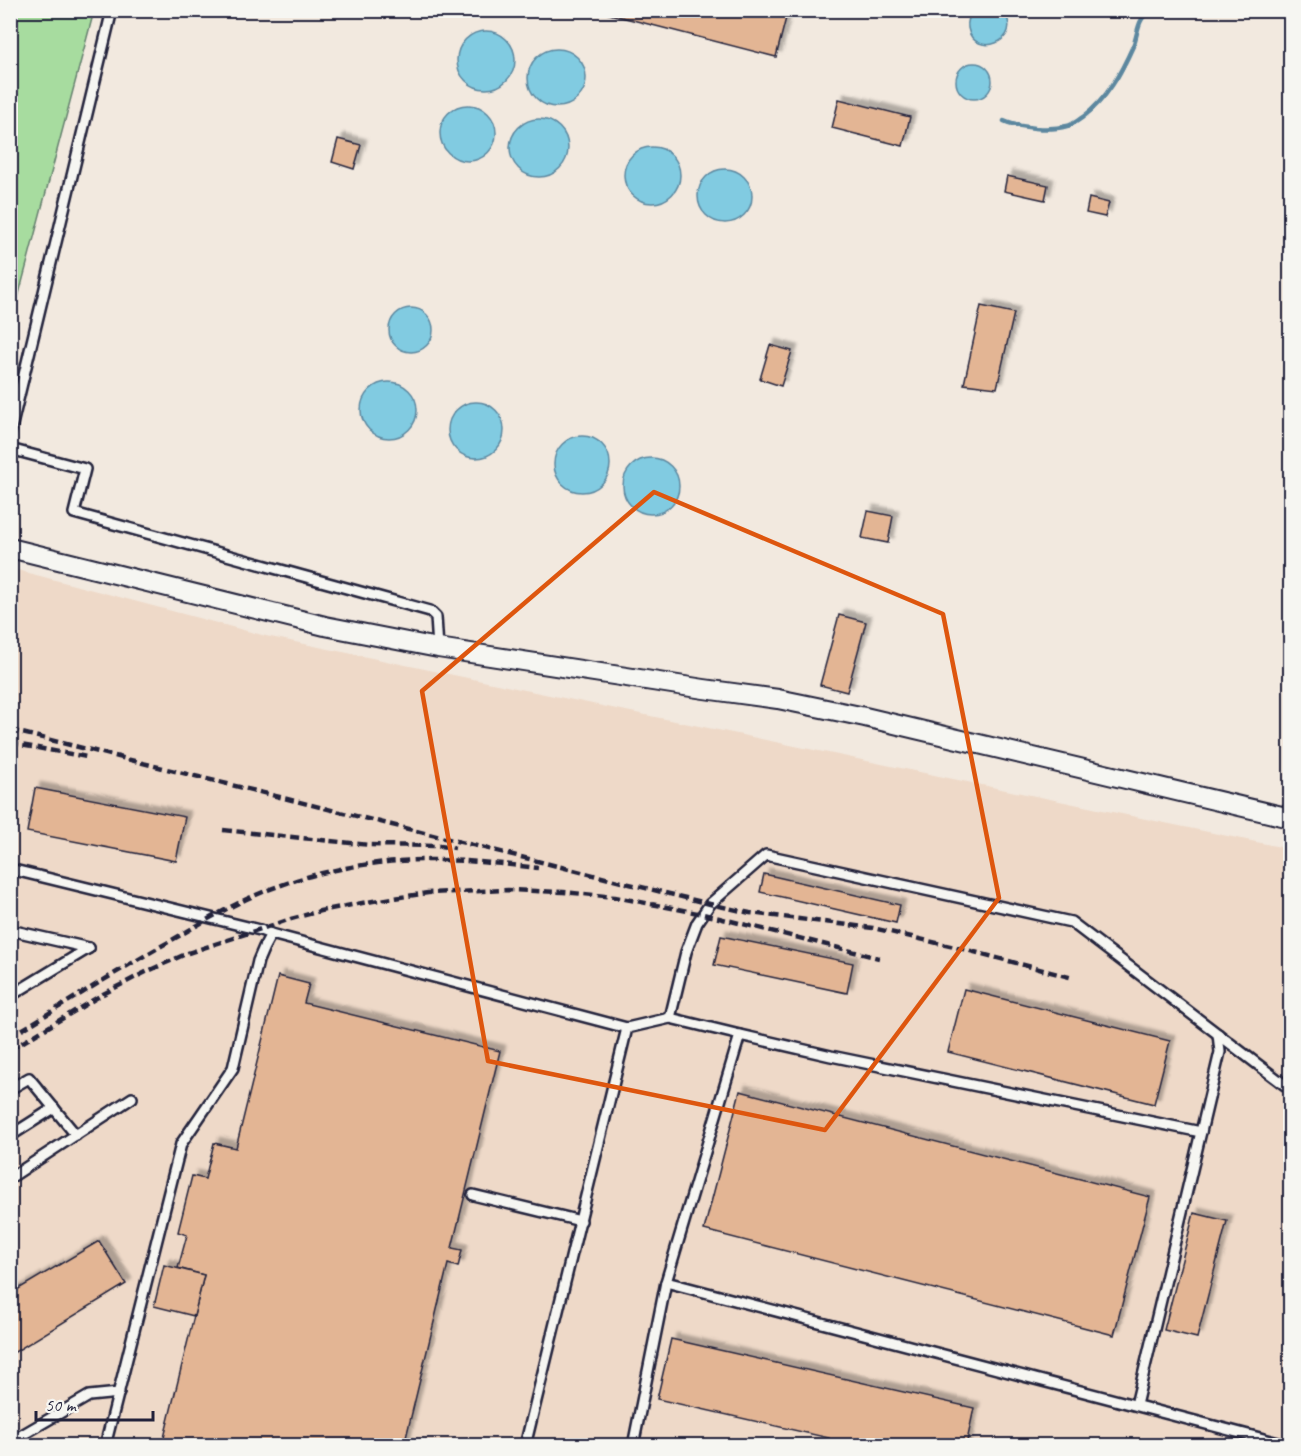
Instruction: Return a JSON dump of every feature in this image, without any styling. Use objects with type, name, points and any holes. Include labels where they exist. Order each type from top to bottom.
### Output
[{"type":"street","points":[[10,548],[325,626],[438,648],[778,699],[865,717],[1290,818]]},
{"type":"lane","points":[[10,433],[112,10]]},
{"type":"lane","points":[[10,448],[85,469],[74,513],[430,611],[436,617],[438,648]]},
{"type":"lane","points":[[670,1018],[686,952],[697,923],[710,904],[766,855],[1071,922],[1290,1089]]},
{"type":"lane","points":[[10,869],[260,930],[627,1029],[670,1018],[831,1056],[1201,1132]]},
{"type":"lane","points":[[10,930],[89,948],[10,996]]},
{"type":"lane","points":[[105,1446],[182,1144],[233,1068],[258,961],[271,934]]},
{"type":"lane","points":[[525,1446],[627,1029]]},
{"type":"lane","points":[[1136,1405],[1220,1052],[1218,1034]]},
{"type":"lane","points":[[633,1446],[666,1282],[740,1035]]},
{"type":"lane","points":[[10,1089],[29,1078],[76,1134]]},
{"type":"lane","points":[[10,1178],[132,1098]]},
{"type":"lane","points":[[10,1136],[54,1108]]},
{"type":"lane","points":[[473,1195],[580,1221]]},
{"type":"lane","points":[[666,1282],[1290,1446]]},
{"type":"lane","points":[[10,1442],[89,1396],[118,1393]]},
{"type":"highlighted area","points":[[654,492],[943,614],[999,898],[825,1130],[488,1061],[422,691]]},
{"type":"shaded area","points":[[10,568],[266,636],[1290,849],[1290,1445],[11,1445]]},
{"type":"green space","points":[[10,11],[94,11],[11,324]]},
{"type":"water","points":[[973,11],[1003,11],[1008,22],[1008,31],[1004,38],[988,45],[972,38],[968,23]]},
{"type":"water","points":[[480,31],[492,31],[507,39],[515,54],[515,66],[507,81],[492,89],[480,89],[465,81],[457,66],[457,54],[465,39]]},
{"type":"water","points":[[557,49],[568,51],[581,62],[586,78],[584,89],[573,102],[557,107],[546,105],[533,94],[528,78],[530,67],[541,54]]},
{"type":"water","points":[[974,63],[987,68],[992,81],[987,94],[974,99],[961,94],[956,81],[961,68]]},
{"type":"water","points":[[468,105],[483,110],[491,118],[496,133],[491,148],[483,156],[468,161],[453,156],[445,148],[440,133],[445,118],[453,110]]},
{"type":"water","points":[[533,119],[545,119],[560,127],[568,142],[568,154],[560,169],[545,177],[533,177],[518,169],[510,154],[510,142],[518,127]]},
{"type":"water","points":[[652,147],[663,149],[672,155],[678,164],[680,175],[678,186],[672,195],[663,201],[652,203],[641,201],[632,195],[626,186],[624,175],[626,164],[632,155],[641,149]]},
{"type":"water","points":[[725,169],[735,171],[744,177],[750,186],[752,196],[750,206],[744,215],[735,221],[725,223],[715,221],[706,215],[700,206],[698,196],[700,186],[706,177],[715,171]]},
{"type":"water","points":[[411,308],[420,309],[427,314],[432,321],[432,339],[427,346],[420,351],[411,352],[402,351],[395,346],[390,339],[389,330],[390,321],[395,314],[402,309]]},
{"type":"water","points":[[389,382],[400,384],[409,390],[415,399],[417,410],[415,421],[409,430],[400,436],[389,438],[378,436],[369,430],[363,421],[361,410],[363,399],[369,390],[378,384]]},
{"type":"water","points":[[470,402],[482,402],[492,406],[500,414],[504,430],[500,446],[492,454],[482,458],[470,458],[460,454],[452,446],[448,436],[448,424],[452,414],[460,406]]},
{"type":"water","points":[[582,436],[593,438],[602,444],[608,453],[610,464],[608,475],[602,484],[593,490],[582,492],[571,490],[562,484],[556,475],[554,464],[556,453],[562,444],[571,438]]},
{"type":"water","points":[[651,458],[662,460],[671,466],[677,475],[679,486],[677,497],[671,506],[662,512],[651,514],[640,512],[631,506],[625,497],[623,486],[625,475],[631,466],[640,460]]},
{"type":"building","points":[[594,10],[788,10],[776,57]]},
{"type":"building","points":[[839,99],[910,117],[903,146],[832,128]]},
{"type":"building","points":[[338,139],[361,145],[354,169],[332,162]]},
{"type":"building","points":[[1007,176],[1048,185],[1045,200],[1004,191]]},
{"type":"building","points":[[1089,198],[1109,203],[1105,217],[1086,213]]},
{"type":"building","points":[[981,306],[1014,313],[997,388],[964,384]]},
{"type":"building","points":[[770,345],[792,351],[781,386],[760,379]]},
{"type":"building","points":[[868,511],[893,516],[888,543],[862,538]]},
{"type":"building","points":[[839,615],[866,622],[847,692],[820,685]]},
{"type":"building","points":[[35,788],[185,817],[176,861],[27,832]]},
{"type":"building","points":[[764,874],[900,905],[896,923],[760,892]]},
{"type":"building","points":[[721,936],[853,963],[847,993],[714,965]]},
{"type":"building","points":[[278,976],[309,984],[304,1003],[500,1051],[452,1248],[462,1250],[458,1267],[448,1264],[404,1446],[162,1446],[204,1275],[178,1268],[187,1235],[178,1232],[192,1176],[205,1179],[214,1143],[236,1148]]},
{"type":"building","points":[[964,989],[1170,1041],[1154,1104],[948,1052]]},
{"type":"building","points":[[740,1091],[1150,1197],[1114,1335],[704,1230]]},
{"type":"building","points":[[1194,1213],[1227,1221],[1197,1338],[1164,1330]]},
{"type":"building","points":[[99,1241],[126,1284],[10,1355],[10,1294]]},
{"type":"building","points":[[164,1265],[204,1275],[194,1316],[154,1306]]},
{"type":"building","points":[[671,1339],[974,1408],[966,1446],[828,1446],[829,1438],[657,1399]]},
{"type":"waterway","points":[[1004,121],[1019,126],[1059,128],[1073,124],[1083,117],[1092,110],[1112,85],[1133,46],[1140,22],[1151,10]]},
{"type":"railway","points":[[10,730],[710,904],[750,913],[873,928],[1073,978]]},
{"type":"railway","points":[[10,743],[87,757]]},
{"type":"railway","points":[[223,830],[370,845],[455,848]]},
{"type":"railway","points":[[10,1037],[212,917],[256,895],[297,880],[357,866],[425,860],[538,868]]},
{"type":"railway","points":[[10,1050],[103,994],[188,953],[320,911],[428,893],[508,890],[615,897],[703,914],[879,958]]}]
